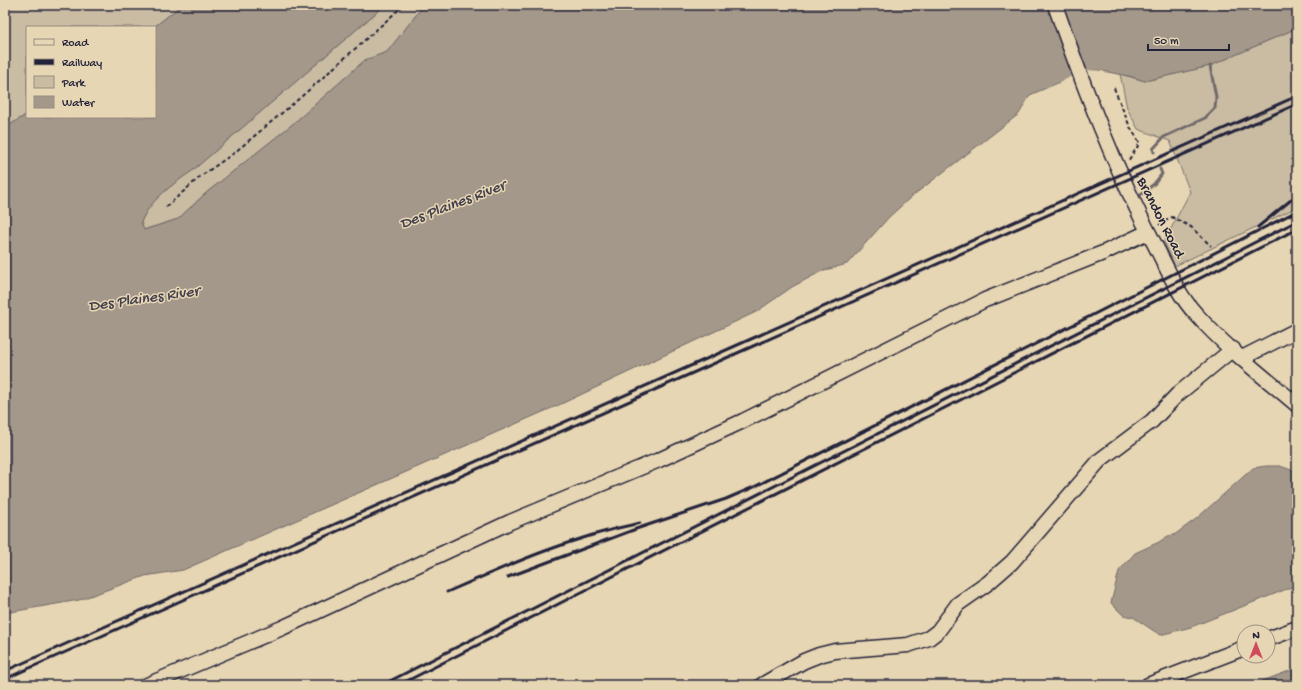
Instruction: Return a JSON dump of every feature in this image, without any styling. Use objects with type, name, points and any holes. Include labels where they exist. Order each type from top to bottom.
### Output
[{"type":"street","name":"Brandon Road","points":[[1055,5],[1084,90],[1119,175],[1181,295],[1195,314],[1238,354],[1297,405]]},
{"type":"street","points":[[147,685],[282,628],[510,522],[659,460],[743,421],[985,300],[1102,253],[1148,232]]},
{"type":"street","points":[[762,685],[804,661],[819,655],[835,651],[908,645],[929,638],[938,631],[958,604],[988,583],[1012,562],[1100,460],[1152,421],[1178,394],[1238,354],[1297,330]]},
{"type":"street","points":[[1276,636],[1297,628]]},
{"type":"street","points":[[1148,685],[1236,651]]},
{"type":"path","points":[[166,207],[201,176],[234,153],[302,97],[404,5]]},
{"type":"path","points":[[1114,88],[1130,127],[1140,142],[1119,175]]},
{"type":"path","points":[[1148,232],[1172,217],[1190,227],[1211,246]]},
{"type":"green space","points":[[5,5],[182,5],[155,26],[26,26],[26,115],[5,128]]},
{"type":"green space","points":[[385,5],[424,5],[387,52],[365,60],[294,123],[206,193],[178,219],[143,230],[141,222],[145,214],[163,193],[192,171]]},
{"type":"green space","points":[[1297,28],[1297,207],[1175,266],[1164,242],[1190,192],[1170,141],[1138,129],[1127,108],[1120,74],[1145,81],[1210,66]]},
{"type":"water","name":"Des Plaines River","points":[[182,5],[385,5],[192,171],[163,193],[145,214],[141,222],[144,230],[178,219],[206,193],[294,123],[365,60],[387,52],[424,5],[1297,5],[1297,28],[1210,66],[1145,81],[1129,76],[1097,70],[1077,73],[1030,95],[1019,114],[911,197],[889,217],[847,264],[822,271],[792,287],[756,312],[561,404],[183,570],[145,576],[79,600],[5,613],[5,128],[26,115],[26,118],[156,118],[155,26]]},
{"type":"water","points":[[1280,466],[1297,472],[1297,585],[1191,627],[1160,635],[1133,617],[1123,615],[1111,603],[1119,571],[1135,553],[1159,542],[1168,536],[1174,535],[1196,519],[1253,468]]},
{"type":"water","points":[[1297,668],[1297,685],[1252,685]]},
{"type":"pier","points":[[1087,70],[1103,71],[1104,73],[1088,72],[1077,75],[1058,85],[1057,84],[1077,73]]},
{"type":"waterway","points":[[1154,152],[1153,149],[1164,137],[1205,118],[1215,108],[1216,97],[1210,66]]},
{"type":"waterway","points":[[1140,195],[1154,184],[1162,174],[1160,169]]},
{"type":"railway","points":[[5,671],[1297,96]]},
{"type":"railway","points":[[5,679],[1297,104]]},
{"type":"railway","points":[[1258,227],[1297,195]]},
{"type":"railway","points":[[508,577],[636,529],[726,499],[754,487],[1297,211]]},
{"type":"railway","points":[[382,685],[1297,221]]},
{"type":"railway","points":[[399,685],[1297,229]]},
{"type":"railway","points":[[447,592],[542,552],[590,536],[640,523]]}]
